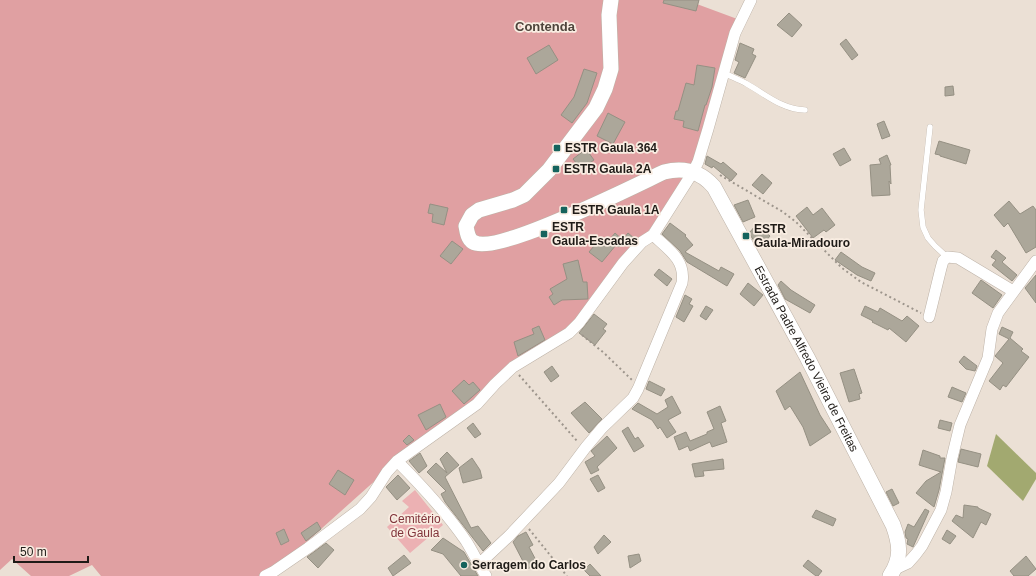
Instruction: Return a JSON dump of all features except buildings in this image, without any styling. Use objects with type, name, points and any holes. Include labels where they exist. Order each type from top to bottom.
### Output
[{"type":"main road","name":"Estrada Padre Alfredo Vieira de Freitas","points":[[611,0],[609,15],[611,69],[605,89],[596,108],[549,170],[524,195],[513,200],[479,210],[472,215],[466,226],[468,237],[473,242],[480,244],[498,243],[556,222],[664,172],[675,169],[687,170],[704,177],[714,187],[807,357],[893,525],[898,537],[899,548],[892,572]]},
{"type":"street","points":[[265,576],[308,548],[360,509],[371,497],[387,472],[397,461],[477,404],[513,367],[559,340],[579,323],[623,263],[642,242],[653,235],[694,172],[708,129],[735,33],[751,0]]},
{"type":"street","points":[[479,564],[523,522],[559,483],[584,449],[602,428],[627,405],[639,386],[684,275],[677,258],[653,235]]},
{"type":"street","points":[[929,318],[943,261],[947,257],[958,258],[1013,291]]},
{"type":"street","points":[[892,572],[908,563],[916,554],[922,546],[941,510],[960,426],[986,366],[992,329],[998,313],[1036,262]]},
{"type":"street","points":[[397,461],[428,493],[455,526],[467,542],[486,576]]},
{"type":"lane","points":[[724,73],[747,84],[787,107],[796,110],[804,110]]},
{"type":"lane","points":[[930,127],[921,210],[923,227],[928,238],[947,257]]},
{"type":"path","points":[[718,174],[783,212],[796,222],[842,268],[861,282],[929,318]]},
{"type":"path","points":[[573,329],[604,353],[639,386]]},
{"type":"path","points":[[513,367],[584,449]]},
{"type":"path","points":[[523,522],[567,576]]},
{"type":"green space","name":"Cemitério de Gaula","points":[[415,490],[443,525],[410,553],[387,527],[409,507],[402,501]]},
{"type":"shaded area","points":[[0,0],[686,0],[740,20],[693,172],[579,323],[397,461],[273,572],[264,576],[101,576],[92,565],[69,576],[31,576],[12,559],[0,570]]},
{"type":"shaded area","points":[[996,434],[1036,473],[1036,479],[1023,501],[987,466]]},
{"type":"place","name":"ESTR Gaula 364","points":[[557,148]]},
{"type":"place","name":"ESTR Gaula 2A","points":[[556,169]]},
{"type":"place","name":"ESTR Gaula 1A","points":[[564,210]]},
{"type":"place","name":"ESTR Gaula-Escadas","points":[[544,234]]},
{"type":"place","name":"ESTR Gaula-Miradouro","points":[[746,236]]},
{"type":"place","name":"Serragem do Carlos","points":[[464,565]]},
{"type":"district","name":"Contenda","points":[[545,26]]}]
